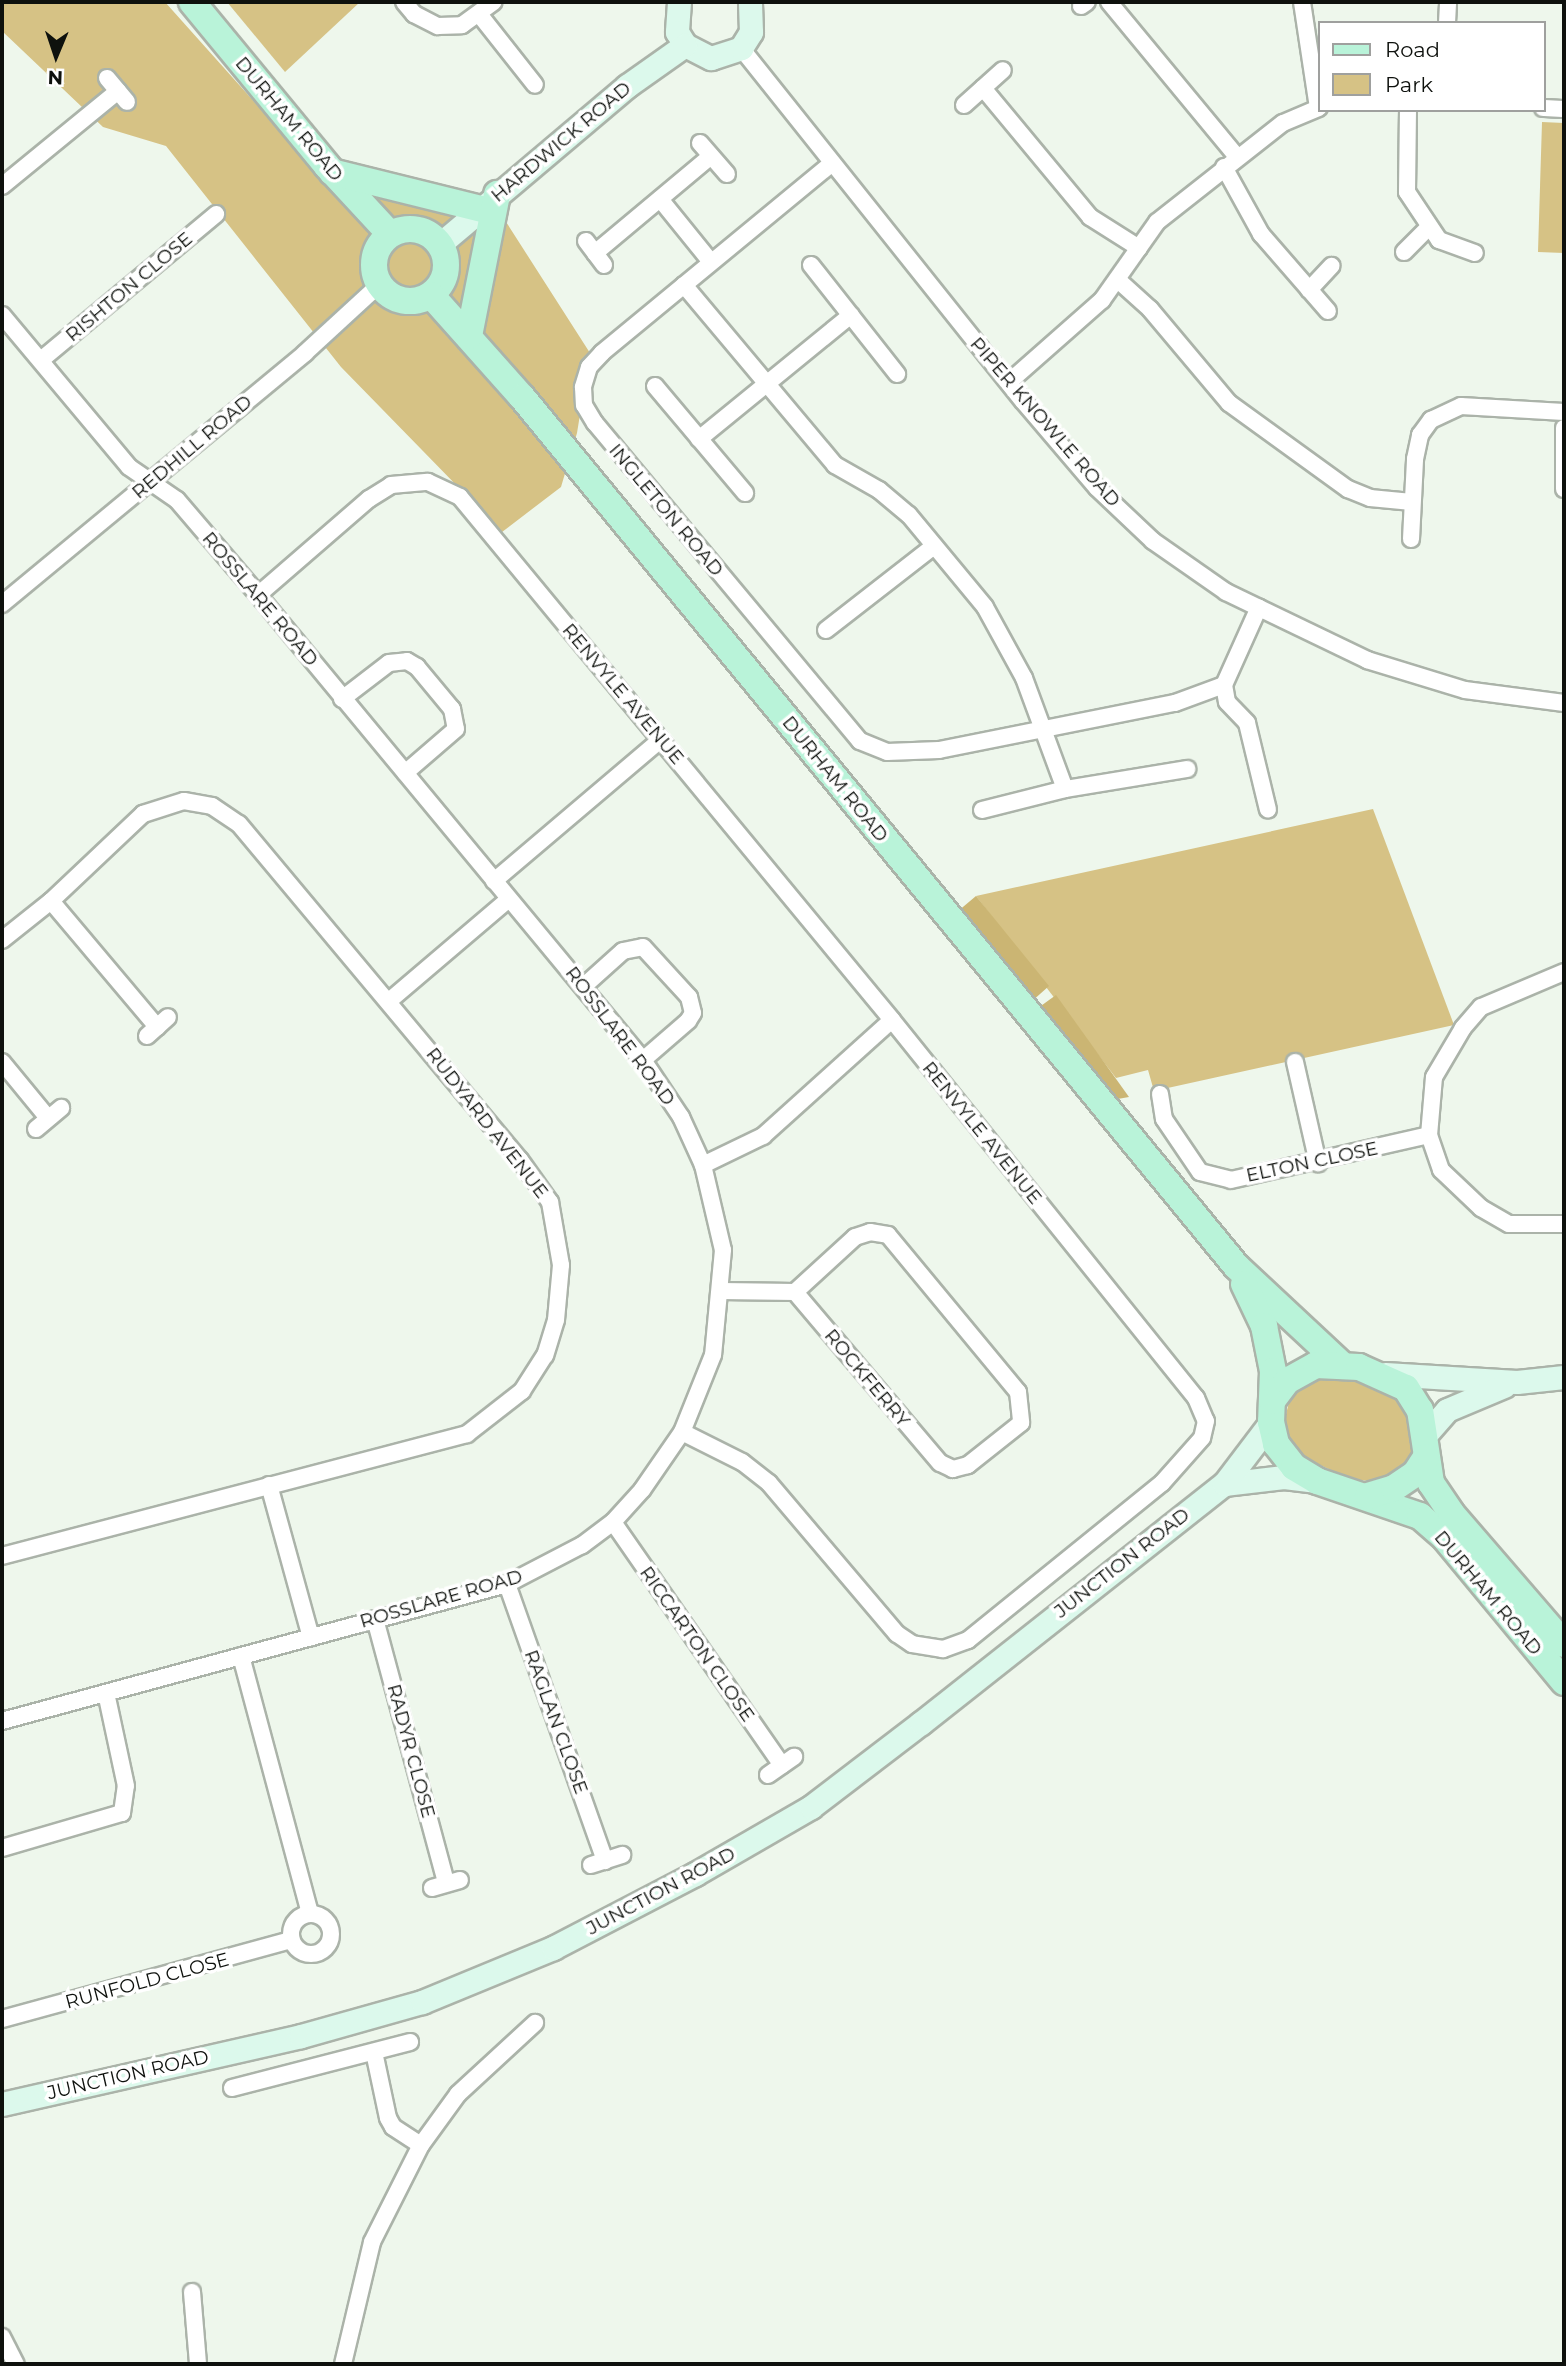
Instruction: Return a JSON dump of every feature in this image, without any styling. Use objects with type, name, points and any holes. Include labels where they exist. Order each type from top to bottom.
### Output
[{"type":"main road","name":"DURHAM ROAD","points":[[192,2],[332,172],[390,234]]},
{"type":"main road","points":[[679,2],[675,18],[685,45],[711,58],[741,48],[753,25],[750,2]]},
{"type":"main road","name":"HARDWICK ROAD","points":[[440,244],[627,86],[685,45]]},
{"type":"main road","points":[[332,172],[489,202],[469,336]]},
{"type":"main road","points":[[421,230],[440,244],[446,266],[444,279],[431,295],[407,301],[393,298],[379,285],[374,254],[390,234],[421,230]]},
{"type":"main road","name":"DURHAM ROAD","points":[[431,295],[469,336],[1236,1266],[1342,1364]]},
{"type":"main road","name":"DURHAM ROAD","points":[[1236,1266],[1264,1326],[1276,1444],[1288,1460],[1317,1481],[1368,1496],[1420,1516],[1445,1538],[1564,1682]]},
{"type":"main road","name":"DURHAM ROAD","points":[[1272,1411],[1287,1381],[1316,1365],[1342,1364],[1381,1374],[1406,1388],[1420,1410],[1431,1483],[1451,1513],[1564,1644]]},
{"type":"main road","points":[[1381,1374],[1517,1382],[1564,1377]]},
{"type":"main road","points":[[1368,1496],[1394,1488],[1415,1474],[1426,1445],[1447,1410],[1517,1382]]},
{"type":"main road","name":"JUNCTION ROAD","points":[[2,2104],[314,2032],[422,2002],[553,1948],[811,1807],[1224,1484],[1272,1411]]},
{"type":"main road","points":[[1224,1484],[1284,1477],[1317,1481]]},
{"type":"street","points":[[404,2],[414,14],[438,26],[462,25],[494,2]]},
{"type":"street","points":[[1109,2],[1230,162],[1261,234],[1328,311]]},
{"type":"street","points":[[1302,2],[1318,102]]},
{"type":"street","points":[[1447,21],[1448,2]]},
{"type":"street","points":[[479,14],[535,85]]},
{"type":"street","name":"PIPER KNOWLE ROAD","points":[[741,48],[831,164],[1097,488],[1153,541],[1226,592],[1409,677],[1564,698]]},
{"type":"street","points":[[964,105],[1003,70]]},
{"type":"street","points":[[2,186],[123,96],[107,78]]},
{"type":"street","points":[[983,88],[1090,217],[1139,248]]},
{"type":"street","points":[[1009,382],[1119,281],[1157,222],[1283,123],[1318,108]]},
{"type":"street","points":[[1545,108],[1564,109]]},
{"type":"street","points":[[1408,112],[1407,192],[1428,228],[1456,250],[1475,253]]},
{"type":"street","points":[[700,143],[727,174]]},
{"type":"street","points":[[595,253],[711,156]]},
{"type":"street","name":"INGLETON ROAD","points":[[831,164],[589,367],[583,387],[584,405],[595,423],[860,740],[887,752],[939,750],[1043,730],[1175,703],[1224,685]]},
{"type":"street","points":[[660,199],[711,262]]},
{"type":"street","name":"RISHTON CLOSE","points":[[41,360],[216,214]]},
{"type":"street","points":[[1404,252],[1428,228]]},
{"type":"street","points":[[811,265],[897,374]]},
{"type":"street","points":[[1310,290],[1331,266]]},
{"type":"street","points":[[1119,281],[1150,309],[1229,403],[1348,489],[1370,498],[1412,502]]},
{"type":"street","name":"REDHILL ROAD","points":[[2,604],[379,285]]},
{"type":"street","points":[[684,285],[835,465],[879,490],[909,516],[1008,643],[1065,789]]},
{"type":"street","name":"ROSSLARE ROAD","points":[[2,315],[128,467],[177,500],[258,594],[342,699],[584,985],[643,1060],[681,1117],[703,1165],[723,1250],[713,1355],[682,1432],[662,1465],[613,1522],[582,1545],[507,1584],[2,1721]]},
{"type":"street","points":[[699,439],[851,315]]},
{"type":"street","points":[[655,386],[745,493]]},
{"type":"street","points":[[1411,538],[1412,502],[1420,435],[1431,420],[1461,406],[1564,412]]},
{"type":"street","points":[[1564,428],[1564,489]]},
{"type":"street","name":"RENVYLE AVENUE","points":[[258,594],[369,499],[391,485],[441,485],[460,497],[892,1020],[1196,1398],[1206,1421],[1202,1438],[1140,1501],[968,1640],[943,1649],[912,1644],[897,1634],[769,1483],[742,1462],[682,1432]]},
{"type":"street","points":[[826,629],[934,546]]},
{"type":"street","points":[[1259,607],[1224,685],[1227,702],[1247,723],[1268,810]]},
{"type":"street","points":[[342,699],[389,663],[407,660],[417,667],[452,709],[456,729],[405,773]]},
{"type":"street","points":[[494,881],[660,740]]},
{"type":"street","points":[[982,810],[1065,789],[1186,769]]},
{"type":"street","name":"RUDYARD AVENUE","points":[[2,940],[51,901],[143,814],[184,801],[212,806],[239,824],[389,1000],[550,1202],[561,1265],[556,1320],[545,1355],[522,1391],[467,1434],[2,1556]]},
{"type":"street","points":[[389,1000],[509,899]]},
{"type":"street","points":[[51,901],[157,1027]]},
{"type":"street","points":[[584,985],[622,951],[643,947],[689,997],[692,1013],[688,1021],[643,1060]]},
{"type":"street","points":[[1564,972],[1481,1007],[1463,1028],[1434,1077],[1429,1135],[1441,1170],[1481,1208],[1509,1224],[1564,1224]]},
{"type":"street","points":[[703,1165],[763,1136],[892,1020]]},
{"type":"street","points":[[2,1062],[48,1118]]},
{"type":"street","points":[[1295,1062],[1318,1163]]},
{"type":"street","name":"ELTON CLOSE","points":[[1160,1094],[1164,1119],[1200,1172],[1231,1180],[1318,1163],[1429,1135]]},
{"type":"street","name":"ROCKFERRY","points":[[870,1232],[888,1235],[1018,1392],[1023,1408],[1021,1423],[968,1465],[953,1469],[940,1463],[795,1292],[855,1237],[870,1232]]},
{"type":"street","points":[[721,1291],[795,1292]]},
{"type":"street","points":[[269,1485],[311,1637]]},
{"type":"street","name":"RICCARTON CLOSE","points":[[613,1522],[788,1761],[768,1775]]},
{"type":"street","name":"RAGLAN CLOSE","points":[[507,1584],[598,1863],[622,1855]]},
{"type":"street","name":"RADYR CLOSE","points":[[375,1619],[446,1884]]},
{"type":"street","points":[[242,1656],[310,1913]]},
{"type":"street","points":[[2,1849],[122,1813],[126,1786],[106,1693]]},
{"type":"street","points":[[310,1913],[321,1916],[331,1931],[324,1950],[305,1954],[291,1940],[293,1923],[310,1913]]},
{"type":"street","name":"RUNFOLD CLOSE","points":[[2,2019],[291,1940]]},
{"type":"street","points":[[343,2364],[372,2242],[421,2145],[458,2094],[535,2023]]},
{"type":"street","points":[[232,2088],[410,2042]]},
{"type":"street","points":[[374,2052],[388,2118],[393,2127],[421,2145]]},
{"type":"street","points":[[192,2292],[198,2364]]},
{"type":"street","points":[[2,2337],[16,2364]]},
{"type":"green space","points":[[2,2],[165,2],[300,153],[492,200],[590,353],[577,433],[561,487],[502,532],[341,367],[166,146],[103,127],[2,31]]},
{"type":"green space","points":[[227,2],[360,2],[285,72]]},
{"type":"green space","points":[[1542,122],[1564,123],[1564,253],[1538,252]]},
{"type":"green space","points":[[1373,809],[1454,1025],[1154,1091],[1148,1070],[1116,1078],[976,896]]},
{"type":"green space","points":[[1310,1377],[1354,1377],[1403,1403],[1412,1418],[1414,1443],[1413,1453],[1400,1470],[1369,1481],[1350,1479],[1303,1457],[1286,1432],[1285,1419],[1291,1393]]},
{"type":"shaded area","points":[[976,896],[1049,986],[1031,1002],[957,912]]},
{"type":"shaded area","points":[[1056,995],[1129,1097],[1112,1100],[1038,1008]]}]
